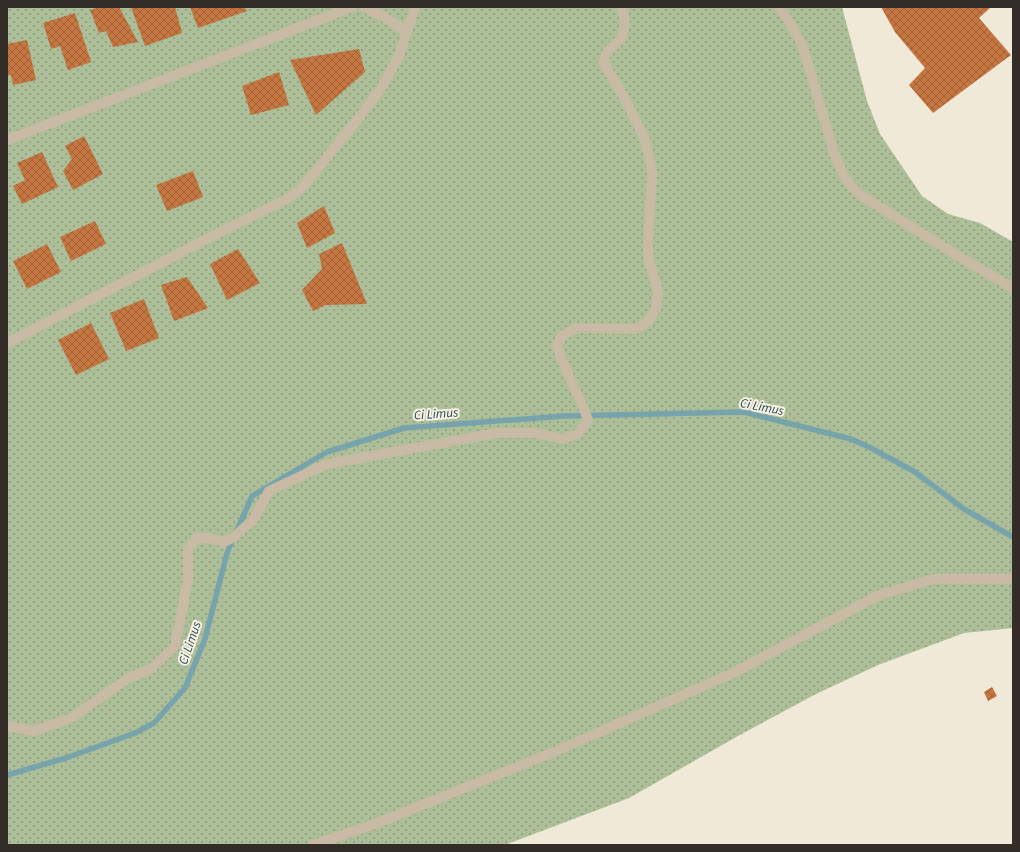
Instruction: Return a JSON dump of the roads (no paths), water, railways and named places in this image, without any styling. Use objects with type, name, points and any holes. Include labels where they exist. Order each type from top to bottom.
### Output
[{"type":"street","points":[[7,140],[352,7]]},
{"type":"street","points":[[364,7],[386,18],[407,32]]},
{"type":"street","points":[[7,344],[224,230],[287,199],[301,189],[344,137],[381,88],[399,56],[415,7]]},
{"type":"street","points":[[7,726],[34,731],[71,718],[130,677],[151,669],[175,646],[188,579],[188,550],[196,538],[210,538],[224,542],[234,537],[253,520],[269,491],[327,464],[497,433],[538,433],[562,439],[578,434],[588,420],[582,402],[560,358],[557,345],[562,336],[576,328],[636,329],[648,322],[656,308],[658,291],[649,261],[648,246],[652,171],[645,139],[625,99],[603,62],[606,52],[622,38],[626,24],[622,7]]},
{"type":"street","points":[[779,7],[802,44],[835,156],[844,176],[853,188],[862,196],[913,228],[1013,288]]},
{"type":"street","points":[[313,845],[375,824],[554,752],[735,672],[879,595],[934,579],[1013,579]]},
{"type":"waterway","name":"Ci Limus","points":[[7,775],[66,758],[135,733],[154,723],[185,688],[205,639],[227,553],[252,496],[327,452],[404,428],[564,416],[744,412],[851,439],[869,447],[915,472],[964,509],[1013,537]]}]
